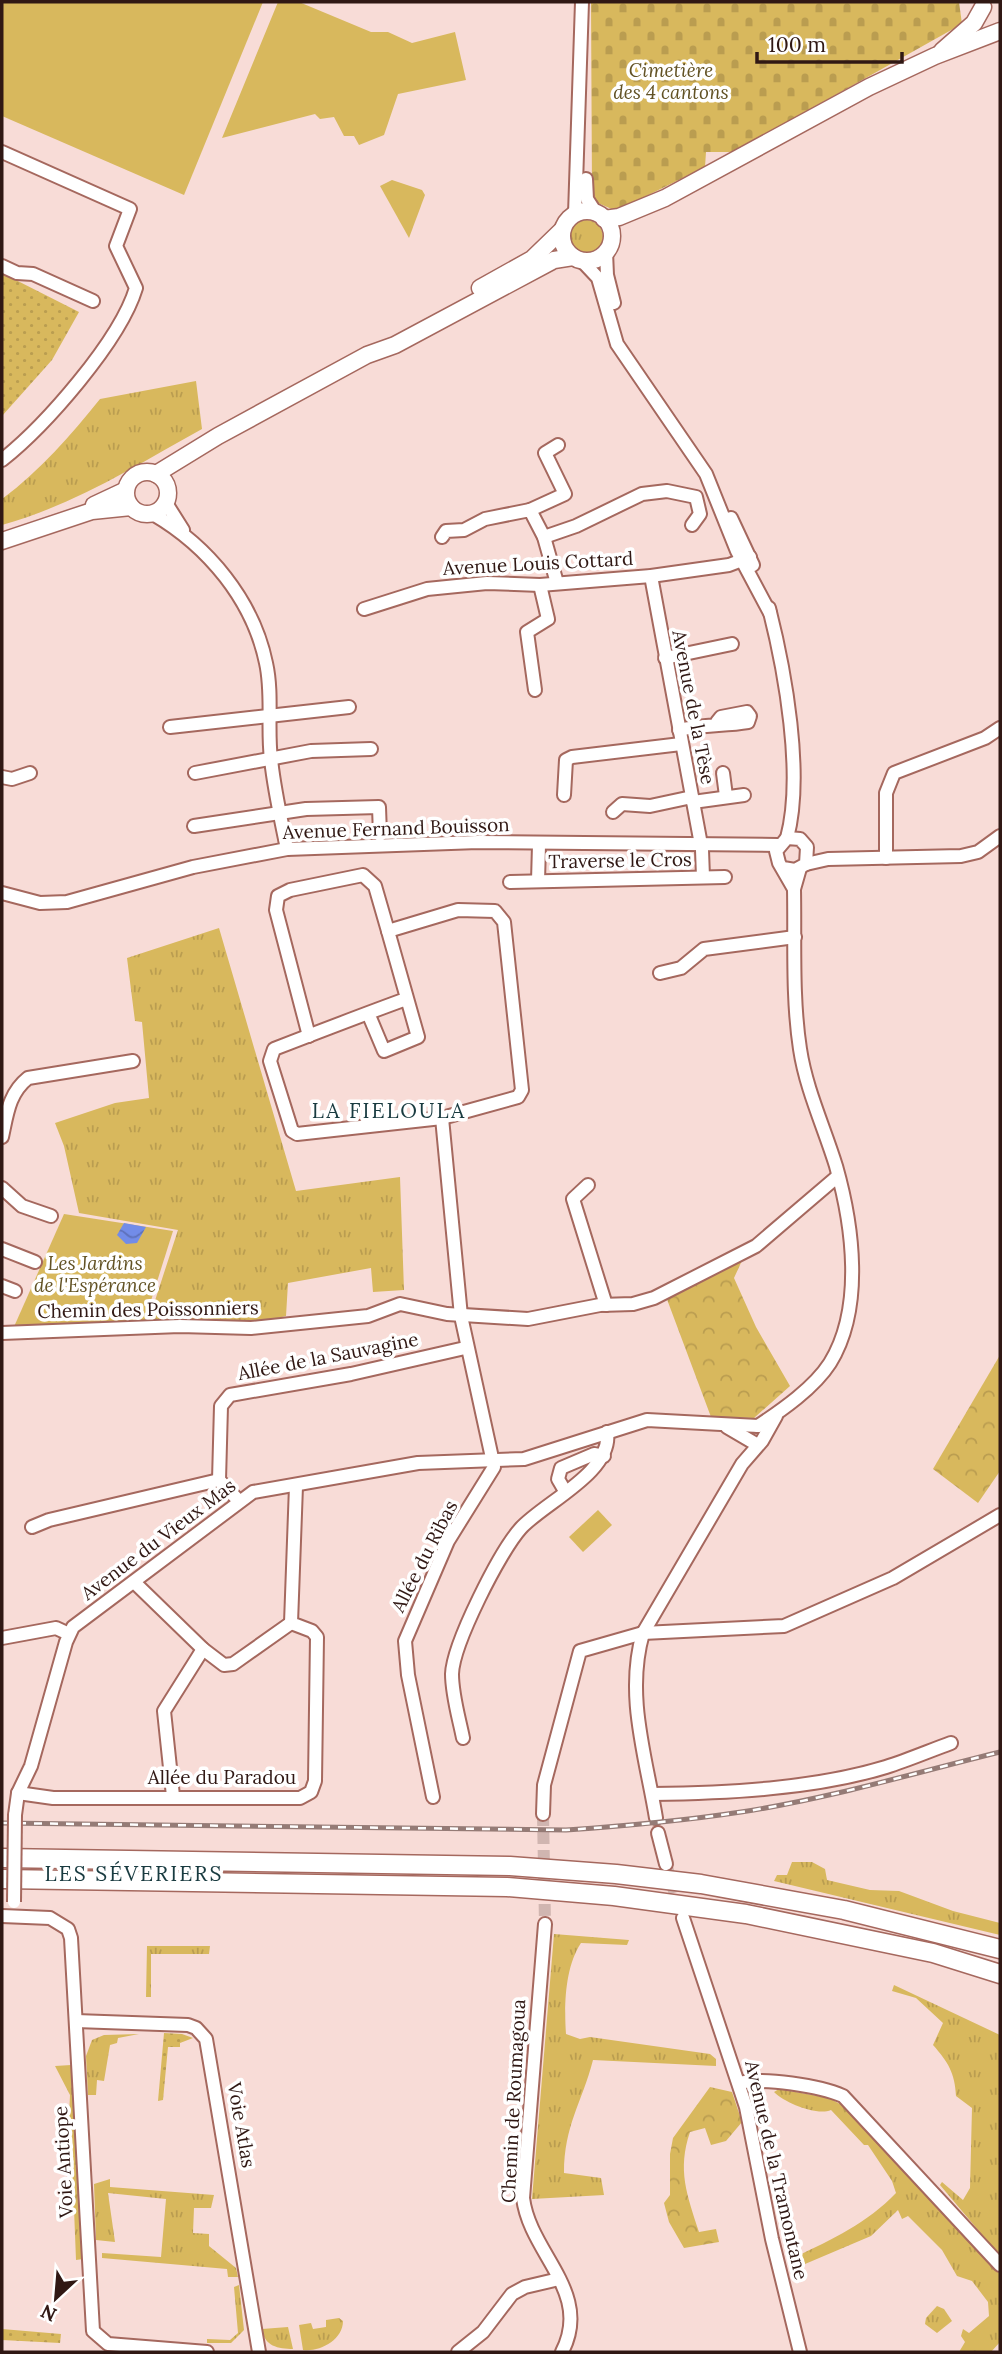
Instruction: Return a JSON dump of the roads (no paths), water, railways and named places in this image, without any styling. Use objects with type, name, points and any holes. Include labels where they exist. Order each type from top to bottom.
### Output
[{"type":"highway","points":[[2,1858],[510,1866],[616,1874],[701,1884],[844,1910],[1000,1949]]},
{"type":"highway","points":[[2,1879],[507,1887],[614,1896],[746,1914],[933,1953],[1000,1974]]},
{"type":"main road","points":[[433,319],[531,259],[575,214],[619,217],[665,198],[869,87],[1000,30],[989,19],[982,5]]},
{"type":"main road","points":[[935,56],[974,23],[982,5]]},
{"type":"main road","points":[[162,480],[202,447],[433,319],[554,260],[596,260],[609,245],[665,198]]},
{"type":"main road","points":[[600,216],[609,245]]},
{"type":"main road","points":[[562,230],[563,245],[578,259]]},
{"type":"main road","points":[[2,539],[98,504],[127,490],[138,474],[162,480]]},
{"type":"main road","points":[[2,539],[92,511],[131,507],[142,514],[153,514],[166,503],[162,480]]},
{"type":"main road","points":[[127,490],[131,507]]},
{"type":"street","points":[[575,214],[581,112],[582,2]]},
{"type":"street","points":[[581,112],[587,200],[600,216]]},
{"type":"street","points":[[2,152],[130,209],[116,246],[136,288],[93,361],[55,408],[2,460]]},
{"type":"street","points":[[609,245],[607,275],[631,364]]},
{"type":"street","points":[[578,259],[598,278],[617,344],[649,394],[697,457],[771,613],[788,695],[792,818],[788,849],[794,890],[800,1050],[838,1176],[851,1252],[851,1304],[846,1326],[829,1364],[753,1435],[742,1464],[643,1633],[636,1664],[636,1707],[656,1818]]},
{"type":"street","points":[[2,266],[16,273],[33,274],[93,301]]},
{"type":"street","points":[[442,537],[446,531],[464,530],[485,519],[530,510],[565,494],[545,453],[558,445]]},
{"type":"street","points":[[544,537],[656,491],[696,497],[701,514],[692,525]]},
{"type":"street","points":[[166,503],[184,534]]},
{"type":"street","points":[[530,510],[544,537],[558,583]]},
{"type":"street","points":[[153,514],[184,534],[222,572],[243,601],[266,663],[271,760],[286,849]]},
{"type":"street","name":"Avenue Louis Cottard","points":[[363,609],[427,589],[487,583],[540,586],[650,576],[717,565],[744,554]]},
{"type":"street","name":"Avenue de la Tèse","points":[[650,576],[699,844]]},
{"type":"street","points":[[535,690],[527,632],[548,619],[540,586]]},
{"type":"street","points":[[665,658],[732,644]]},
{"type":"street","points":[[170,727],[268,715],[274,718],[349,707]]},
{"type":"street","points":[[679,730],[717,722]]},
{"type":"street","points":[[886,858],[886,793],[894,773],[985,738],[1000,728]]},
{"type":"street","points":[[564,795],[566,760],[572,757],[681,744]]},
{"type":"street","points":[[195,772],[311,751],[371,749]]},
{"type":"street","points":[[2,777],[12,779],[30,773]]},
{"type":"street","points":[[723,773],[726,796]]},
{"type":"street","points":[[613,812],[622,804],[650,806],[744,795]]},
{"type":"street","points":[[194,826],[280,813],[379,807],[380,835]]},
{"type":"street","points":[[803,866],[828,859],[971,855],[1000,836]]},
{"type":"street","name":"Avenue Fernand Bouisson","points":[[2,893],[40,903],[67,902],[192,867],[286,849],[478,842],[539,845],[756,845],[788,849],[828,859]]},
{"type":"street","name":"Traverse le Cros","points":[[699,844],[703,877]]},
{"type":"street","name":"Traverse le Cros","points":[[538,881],[539,845]]},
{"type":"street","points":[[788,849],[803,866]]},
{"type":"street","points":[[788,849],[803,866]]},
{"type":"street","points":[[794,890],[803,866]]},
{"type":"street","points":[[309,1036],[276,910],[278,897],[290,890],[363,875],[374,886],[418,1037],[384,1051],[368,1013]]},
{"type":"street","name":"Traverse le Cros","points":[[510,882],[725,877]]},
{"type":"street","points":[[388,931],[465,909],[495,911],[504,922],[522,1090],[518,1097],[442,1118],[297,1134],[292,1131],[270,1054],[274,1049],[406,999]]},
{"type":"street","points":[[660,973],[681,968],[704,949],[795,937]]},
{"type":"street","points":[[2,1138],[11,1099],[17,1087],[28,1078],[133,1061]]},
{"type":"street","points":[[442,1118],[461,1315],[466,1348],[494,1462]]},
{"type":"street","name":"Chemin des Poissonniers","points":[[2,1333],[180,1326],[251,1328],[368,1316],[401,1304],[461,1315],[535,1318],[606,1305],[633,1304],[654,1298],[756,1247],[838,1176]]},
{"type":"street","points":[[589,1185],[573,1199],[606,1305]]},
{"type":"street","points":[[3,1193],[22,1206],[51,1216]]},
{"type":"street","points":[[2,1249],[35,1262]]},
{"type":"street","points":[[2,1286],[15,1291]]},
{"type":"street","name":"Allée de la Sauvagine","points":[[219,1480],[221,1406],[230,1395],[351,1374],[466,1348]]},
{"type":"street","name":"Avenue du Vieux Mas","points":[[69,1634],[82,1620],[253,1493],[418,1463],[494,1462],[543,1455],[647,1420],[727,1427],[753,1435]]},
{"type":"street","points":[[463,1738],[452,1673],[464,1634],[506,1548],[521,1528],[604,1456],[608,1441],[607,1432]]},
{"type":"street","points":[[565,1491],[558,1479],[561,1468],[594,1454],[604,1456]]},
{"type":"street","name":"Allée du Ribas","points":[[433,1797],[408,1675],[405,1641],[449,1541],[492,1473],[494,1462]]},
{"type":"street","points":[[32,1527],[49,1520],[219,1480],[239,1501]]},
{"type":"street","points":[[134,1581],[203,1649],[221,1664],[229,1665],[291,1623],[296,1486]]},
{"type":"street","points":[[543,1814],[544,1785],[580,1651],[643,1633],[784,1626],[897,1576],[1000,1515]]},
{"type":"street","name":"Allée du Paradou","points":[[18,1793],[53,1798],[300,1798],[311,1792],[315,1781],[317,1637],[312,1631],[291,1623]]},
{"type":"street","points":[[2,1638],[56,1628],[69,1634],[31,1766],[18,1793],[15,1815],[14,1902],[8,1917]]},
{"type":"street","points":[[173,1796],[164,1711],[203,1649]]},
{"type":"street","points":[[652,1794],[701,1794],[827,1780],[886,1767],[951,1743]]},
{"type":"street","points":[[658,1833],[666,1864]]},
{"type":"street","name":"Voie Antiope","points":[[8,1917],[50,1918],[68,1929],[72,1944],[75,2039],[93,2331],[108,2344],[206,2352]]},
{"type":"street","name":"Avenue de la Tramontane","points":[[682,1918],[739,2083],[772,2239],[800,2352]]},
{"type":"street","name":"Chemin de Roumagoua","points":[[545,1924],[523,2199],[527,2216],[572,2309],[572,2320],[562,2352]]},
{"type":"street","name":"Voie Atlas","points":[[76,2021],[188,2025],[196,2028],[206,2039],[259,2352]]},
{"type":"street","points":[[739,2083],[770,2082],[824,2089],[843,2096],[1000,2265]]},
{"type":"street","points":[[458,2352],[483,2332],[512,2294],[525,2287],[559,2279]]},
{"type":"water","points":[[124,1223],[146,1227],[137,1243],[126,1244],[117,1235]]},
{"type":"tunnel","points":[[543,1814],[545,1924]]},
{"type":"tunnel","points":[[666,1864],[680,1911]]},
{"type":"railway","points":[[2,1823],[566,1830],[675,1821],[774,1807],[1000,1752]]},
{"type":"district","name":"LA FIELOULA","points":[[389,1111]]},
{"type":"district","name":"LES SÉVERIERS","points":[[134,1874]]},
{"type":"park label","name":"Cimetière des 4 cantons","points":[[671,81]]},
{"type":"park label","name":"Les Jardins de l'Espérance","points":[[95,1274]]}]
